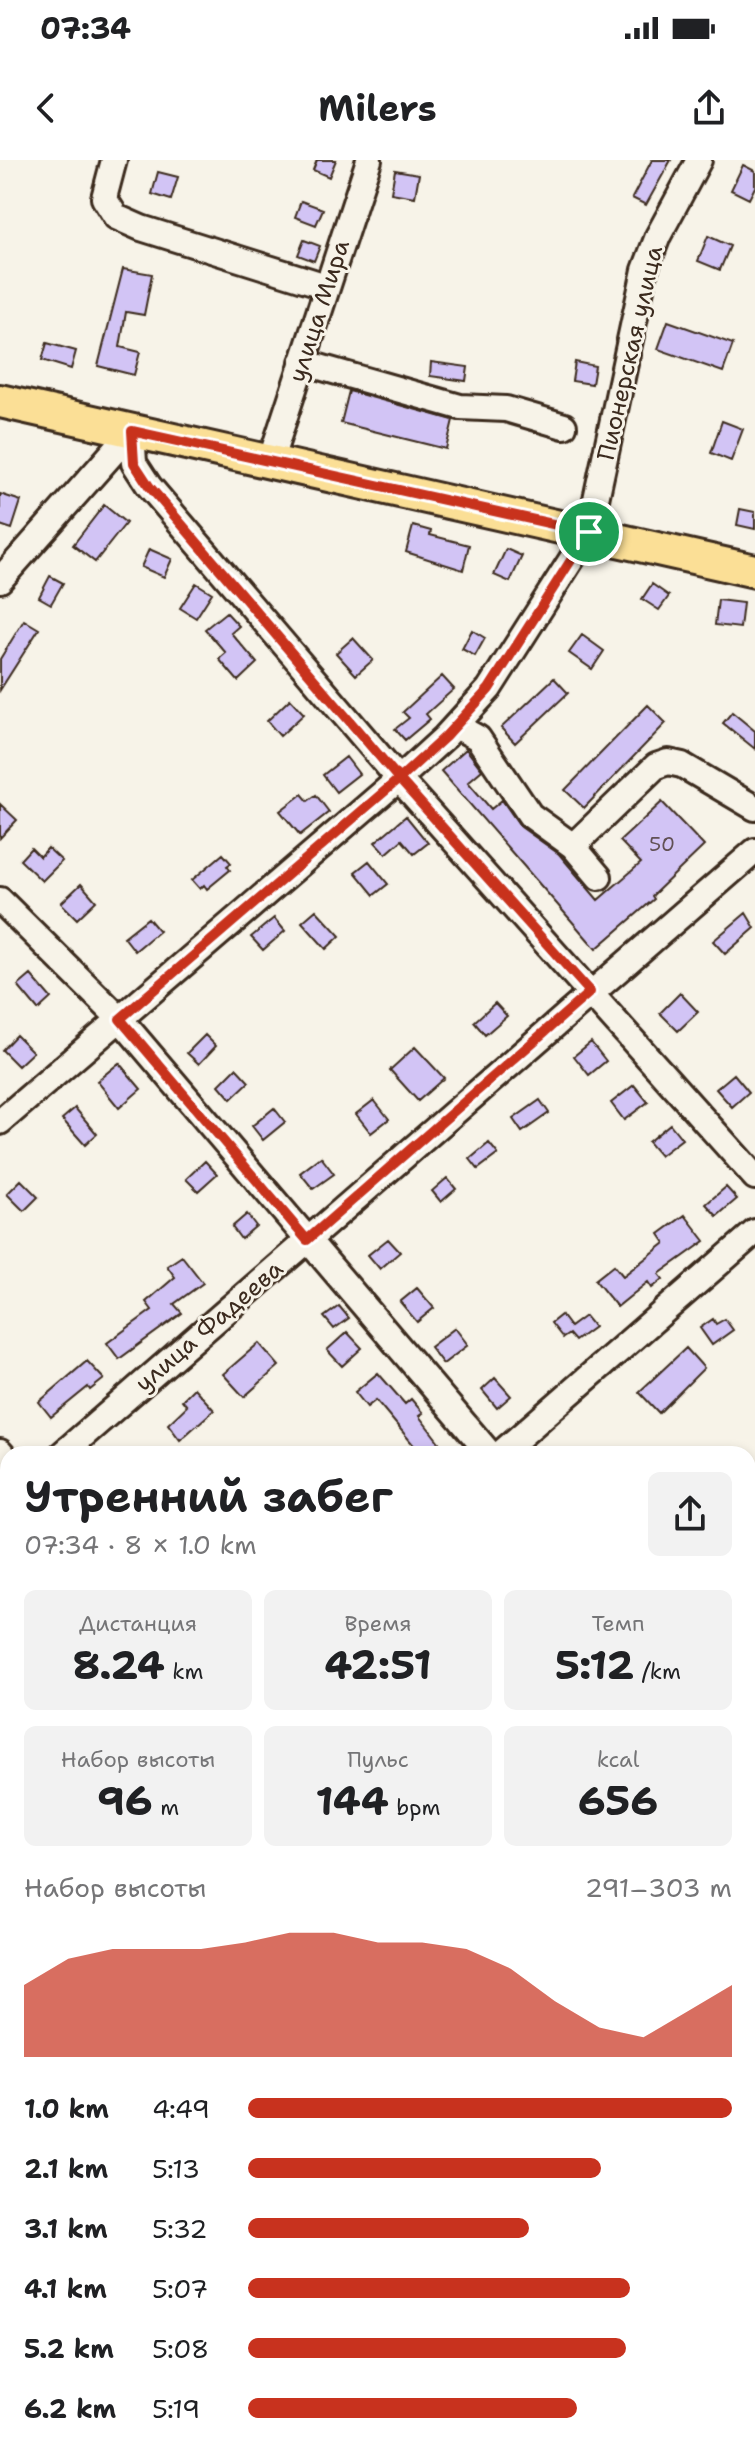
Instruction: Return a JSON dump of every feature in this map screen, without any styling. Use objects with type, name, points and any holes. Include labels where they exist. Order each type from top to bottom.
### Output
[{"type":"main road","points":[[0,401],[755,571]]},
{"type":"street","points":[[114,160],[104,198],[116,217],[165,237],[326,286]]},
{"type":"street","name":"улица Мира","points":[[270,462],[369,160]]},
{"type":"street","name":"Пионерская улица","points":[[0,1122],[399,779],[456,726],[504,668],[589,532],[645,270],[667,217],[699,160]]},
{"type":"street","points":[[302,362],[460,407],[506,409],[564,426]]},
{"type":"street","points":[[0,580],[132,431]]},
{"type":"street","points":[[132,431],[134,463],[149,486],[399,779],[755,1177]]},
{"type":"street","points":[[456,726],[486,747],[530,815],[573,846],[599,877]]},
{"type":"street","points":[[573,846],[656,766],[668,762],[682,765],[755,808]]},
{"type":"street","name":"улица Фадеева","points":[[71,1446],[755,851]]},
{"type":"street","points":[[0,900],[120,1019],[483,1446]]},
{"type":"street","points":[[509,1446],[755,1232]]},
{"type":"building","points":[[317,160],[336,160],[329,177],[313,170]]},
{"type":"building","points":[[652,160],[671,160],[646,205],[632,198]]},
{"type":"building","points":[[743,165],[755,171],[755,187],[749,199],[731,190]]},
{"type":"building","points":[[395,170],[419,174],[415,197],[391,193]]},
{"type":"building","points":[[158,172],[178,177],[171,200],[152,194]]},
{"type":"building","points":[[301,201],[323,209],[316,225],[295,217]]},
{"type":"building","points":[[708,236],[730,246],[720,270],[698,261]]},
{"type":"building","points":[[304,240],[320,246],[314,261],[298,255]]},
{"type":"building","points":[[123,269],[152,274],[144,315],[126,312],[120,347],[140,352],[134,375],[98,366]]},
{"type":"building","points":[[668,321],[733,344],[723,372],[658,349]]},
{"type":"building","points":[[47,343],[76,351],[71,369],[42,360]]},
{"type":"building","points":[[431,362],[468,367],[466,381],[430,376]]},
{"type":"building","points":[[575,362],[595,366],[592,384],[572,381]]},
{"type":"building","points":[[349,391],[453,420],[446,449],[341,423]]},
{"type":"building","points":[[722,421],[743,429],[731,461],[711,453]]},
{"type":"building","points":[[0,494],[21,501],[12,529],[0,525]]},
{"type":"building","points":[[104,505],[126,523],[95,562],[73,545]]},
{"type":"building","points":[[740,509],[755,512],[755,529],[737,525]]},
{"type":"building","points":[[413,526],[431,531],[430,535],[469,545],[463,570],[406,552]]},
{"type":"building","points":[[149,549],[172,559],[164,577],[141,567]]},
{"type":"building","points":[[506,549],[522,556],[510,582],[494,575]]},
{"type":"building","points":[[50,576],[63,583],[51,604],[39,597]]},
{"type":"building","points":[[196,583],[212,593],[196,618],[180,608]]},
{"type":"building","points":[[652,584],[669,596],[659,610],[642,599]]},
{"type":"building","points":[[718,600],[743,603],[740,628],[715,625]]},
{"type":"building","points":[[226,612],[239,626],[231,633],[257,663],[238,681],[219,659],[226,653],[205,629]]},
{"type":"building","points":[[24,620],[39,629],[0,690],[0,659]]},
{"type":"building","points":[[472,630],[485,638],[475,656],[462,649]]},
{"type":"building","points":[[582,635],[604,651],[592,669],[569,653]]},
{"type":"building","points":[[353,638],[373,660],[356,675],[336,653]]},
{"type":"building","points":[[442,676],[454,689],[426,714],[430,719],[405,740],[395,729],[409,718],[403,712]]},
{"type":"building","points":[[554,678],[568,693],[515,743],[501,728]]},
{"type":"building","points":[[290,699],[304,714],[280,736],[267,721]]},
{"type":"building","points":[[648,705],[666,723],[584,808],[565,790]]},
{"type":"building","points":[[732,712],[755,731],[755,749],[723,723]]},
{"type":"building","points":[[466,749],[482,770],[468,782],[491,809],[502,800],[521,827],[559,854],[598,900],[641,863],[620,841],[662,802],[704,846],[652,896],[654,899],[596,949],[441,771]]},
{"type":"building","points":[[346,757],[359,774],[336,792],[323,775]]},
{"type":"building","points":[[302,794],[308,801],[316,795],[329,812],[300,835],[280,811]]},
{"type":"building","points":[[0,804],[17,820],[0,838]]},
{"type":"building","points":[[406,816],[428,843],[414,854],[402,840],[386,854],[375,842]]},
{"type":"building","points":[[31,848],[40,857],[48,848],[62,861],[42,881],[20,860]]},
{"type":"building","points":[[223,854],[231,863],[227,866],[230,870],[207,889],[204,885],[200,889],[192,880]]},
{"type":"building","points":[[369,861],[388,884],[374,895],[355,872]]},
{"type":"building","points":[[81,884],[96,901],[77,919],[61,903]]},
{"type":"building","points":[[316,910],[340,936],[326,949],[302,922]]},
{"type":"building","points":[[746,913],[755,928],[725,954],[713,941]]},
{"type":"building","points":[[148,918],[159,931],[135,951],[124,937]]},
{"type":"building","points":[[274,918],[285,931],[263,950],[251,937]]},
{"type":"building","points":[[31,975],[51,998],[38,1010],[18,986]]},
{"type":"building","points":[[680,993],[698,1012],[678,1031],[660,1013]]},
{"type":"building","points":[[495,1003],[507,1016],[485,1035],[474,1022]]},
{"type":"building","points":[[16,1035],[33,1052],[18,1066],[2,1050]]},
{"type":"building","points":[[205,1035],[216,1046],[199,1064],[187,1053]]},
{"type":"building","points":[[591,1042],[606,1061],[589,1075],[574,1056]]},
{"type":"building","points":[[415,1047],[444,1078],[418,1101],[390,1070]]},
{"type":"building","points":[[119,1063],[141,1089],[119,1108],[97,1081]]},
{"type":"building","points":[[236,1068],[249,1082],[231,1099],[219,1085]]},
{"type":"building","points":[[734,1074],[749,1092],[732,1107],[716,1089]]},
{"type":"building","points":[[634,1085],[648,1102],[624,1120],[611,1103]]},
{"type":"building","points":[[374,1100],[389,1119],[371,1133],[356,1114]]},
{"type":"building","points":[[540,1100],[549,1113],[522,1132],[513,1119]]},
{"type":"building","points":[[75,1108],[97,1134],[85,1145],[62,1119]]},
{"type":"building","points":[[274,1108],[285,1122],[263,1140],[252,1126]]},
{"type":"building","points":[[670,1124],[682,1139],[660,1156],[648,1142]]},
{"type":"building","points":[[489,1143],[498,1154],[478,1169],[470,1159]]},
{"type":"building","points":[[321,1157],[334,1174],[313,1189],[300,1173]]},
{"type":"building","points":[[205,1161],[217,1174],[198,1191],[186,1179]]},
{"type":"building","points":[[447,1178],[456,1189],[441,1202],[432,1191]]},
{"type":"building","points":[[21,1180],[38,1197],[24,1211],[7,1194]]},
{"type":"building","points":[[726,1187],[737,1199],[717,1216],[706,1204]]},
{"type":"building","points":[[247,1214],[256,1226],[241,1239],[232,1227]]},
{"type":"building","points":[[685,1215],[705,1241],[659,1274],[663,1279],[652,1288],[648,1282],[617,1307],[595,1280],[614,1265],[623,1276],[665,1243],[659,1234]]},
{"type":"building","points":[[388,1239],[400,1252],[380,1269],[368,1255]]},
{"type":"building","points":[[182,1256],[203,1283],[174,1304],[182,1313],[119,1359],[107,1343],[152,1310],[146,1302],[175,1277],[167,1266]]},
{"type":"building","points":[[417,1288],[434,1308],[417,1322],[400,1302]]},
{"type":"building","points":[[339,1306],[349,1318],[334,1329],[324,1317]]},
{"type":"building","points":[[561,1315],[570,1327],[585,1316],[594,1327],[575,1341],[569,1334],[563,1338],[551,1323]]},
{"type":"building","points":[[713,1319],[716,1324],[725,1319],[733,1330],[712,1345],[700,1328]]},
{"type":"building","points":[[455,1328],[468,1345],[443,1364],[430,1347]]},
{"type":"building","points":[[347,1332],[362,1348],[342,1366],[327,1350]]},
{"type":"building","points":[[259,1343],[279,1366],[244,1397],[223,1374]]},
{"type":"building","points":[[686,1348],[704,1368],[659,1413],[639,1392]]},
{"type":"building","points":[[87,1361],[104,1379],[90,1390],[88,1387],[51,1417],[39,1402]]},
{"type":"building","points":[[378,1373],[405,1404],[411,1399],[423,1413],[419,1416],[442,1446],[414,1446],[376,1400],[367,1407],[355,1392]]},
{"type":"building","points":[[495,1378],[511,1396],[497,1408],[482,1390]]},
{"type":"building","points":[[194,1388],[214,1410],[180,1440],[168,1424],[187,1406],[182,1400]]},
{"type":"route","points":[[589,532],[132,431],[134,463],[149,486],[399,779],[120,1019],[307,1240],[590,992],[399,779],[445,737],[489,689],[589,532]]}]
